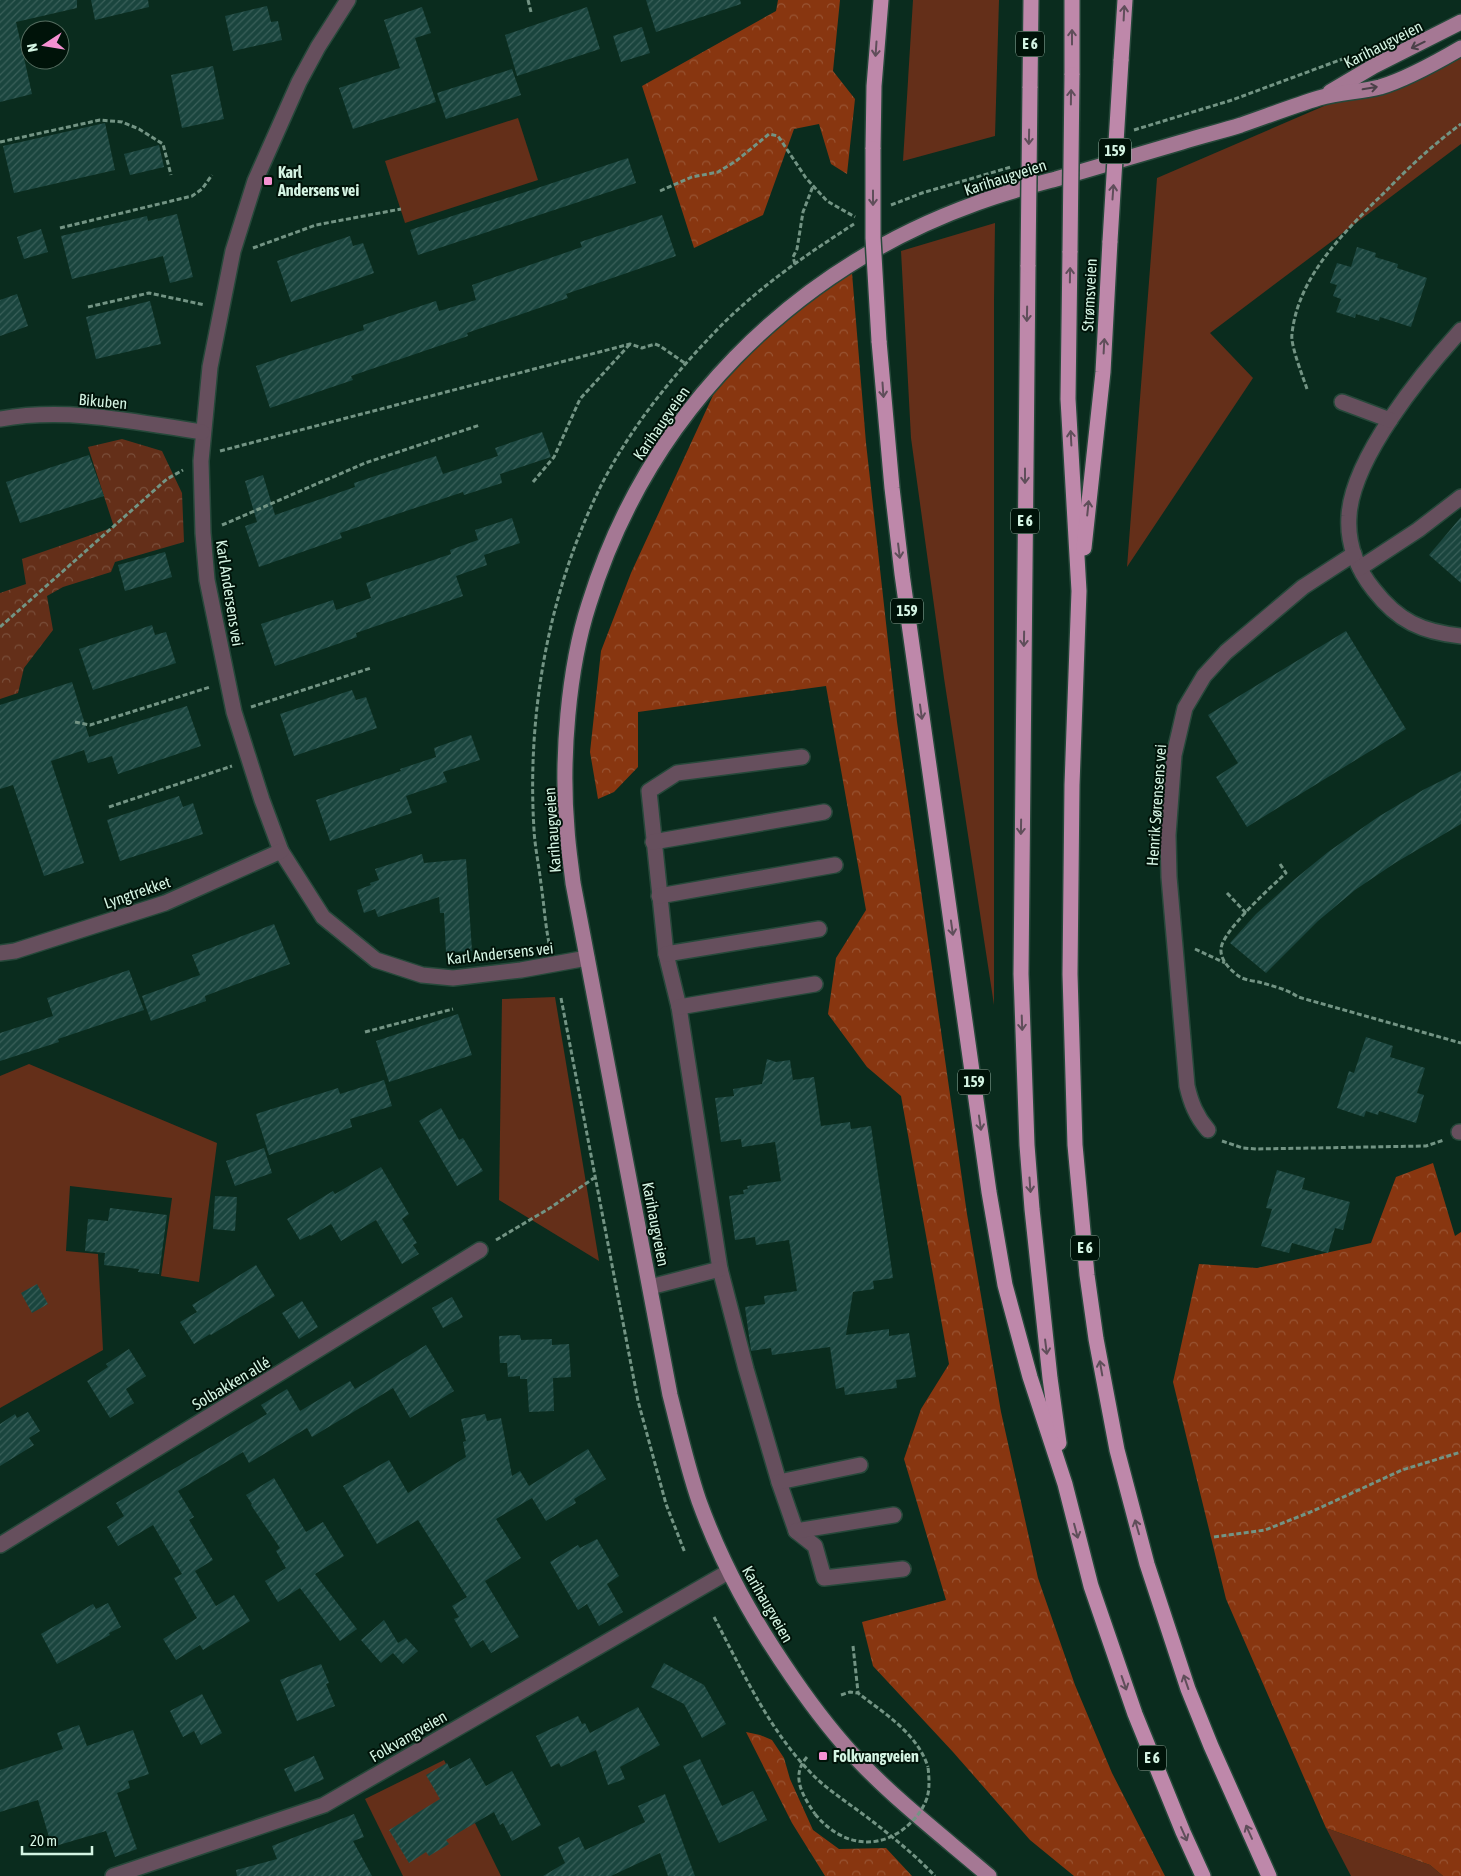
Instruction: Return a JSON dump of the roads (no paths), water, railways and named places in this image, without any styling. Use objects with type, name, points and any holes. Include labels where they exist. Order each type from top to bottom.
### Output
[{"type":"highway","name":"159","points":[[881,0],[874,86],[873,238],[892,488],[903,583],[989,1192],[1004,1285],[1030,1377],[1065,1484]]},
{"type":"highway","name":"E 6","points":[[1031,0],[1020,974],[1027,1145],[1032,1209],[1050,1378],[1065,1484],[1091,1586],[1157,1771],[1203,1876]]},
{"type":"highway","name":"E 6","points":[[1072,0],[1068,399],[1079,591],[1071,794],[1070,974],[1076,1145],[1088,1274],[1096,1339],[1122,1469],[1147,1564],[1168,1629],[1211,1746],[1269,1876]]},
{"type":"highway","name":"Strømsveien","points":[[1079,591],[1103,372],[1124,0]]},
{"type":"main road","name":"Karihaugveien","points":[[1322,97],[1374,66],[1461,22]]},
{"type":"main road","name":"Karihaugveien","points":[[990,1876],[859,1762],[817,1712],[773,1648],[728,1572],[699,1500],[685,1456],[670,1395],[587,958],[573,883],[566,828],[566,740],[578,649],[588,605],[604,563],[637,490],[680,421],[738,354],[788,308],[847,267],[896,239],[977,203],[1240,125],[1322,97],[1382,86],[1418,71],[1461,48]]},
{"type":"street","name":"Karl Andersens vei","points":[[348,0],[318,46],[288,103],[255,182],[233,251],[210,367],[202,432],[203,533],[207,580],[234,712],[262,800],[281,851],[323,917],[376,960],[422,975],[453,978],[538,968],[587,958]]},
{"type":"street","points":[[1461,330],[1429,366],[1390,420],[1368,458],[1358,480],[1350,507],[1349,526],[1357,561],[1368,582],[1386,605],[1420,628],[1440,634],[1461,636]]},
{"type":"street","points":[[1342,402],[1390,420]]},
{"type":"street","name":"Bikuben","points":[[0,419],[45,414],[92,417],[202,432]]},
{"type":"street","name":"Henrik Sørensens vei","points":[[1208,1130],[1198,1118],[1191,1105],[1187,1086],[1169,877],[1168,835],[1174,755],[1185,708],[1204,676],[1226,652],[1303,587],[1418,530],[1461,497]]},
{"type":"street","points":[[802,757],[677,773],[649,792],[666,954],[679,1007],[720,1269],[746,1369],[779,1482],[796,1531],[815,1546],[824,1578],[904,1569]]},
{"type":"street","points":[[653,842],[824,812]]},
{"type":"street","name":"Lyngtrekket","points":[[0,954],[165,903],[281,851]]},
{"type":"street","points":[[659,896],[835,865]]},
{"type":"street","points":[[666,954],[819,929]]},
{"type":"street","points":[[679,1007],[815,984]]},
{"type":"street","name":"Solbakken allé","points":[[0,1545],[480,1250]]},
{"type":"street","points":[[650,1288],[720,1269]]},
{"type":"street","points":[[779,1482],[860,1465]]},
{"type":"street","points":[[796,1531],[894,1515]]},
{"type":"street","name":"Folkvangveien","points":[[113,1876],[324,1805],[728,1572]]},
{"type":"place","name":"Karl Andersens vei","points":[[268,181]]},
{"type":"place","name":"Folkvangveien","points":[[823,1756]]}]
